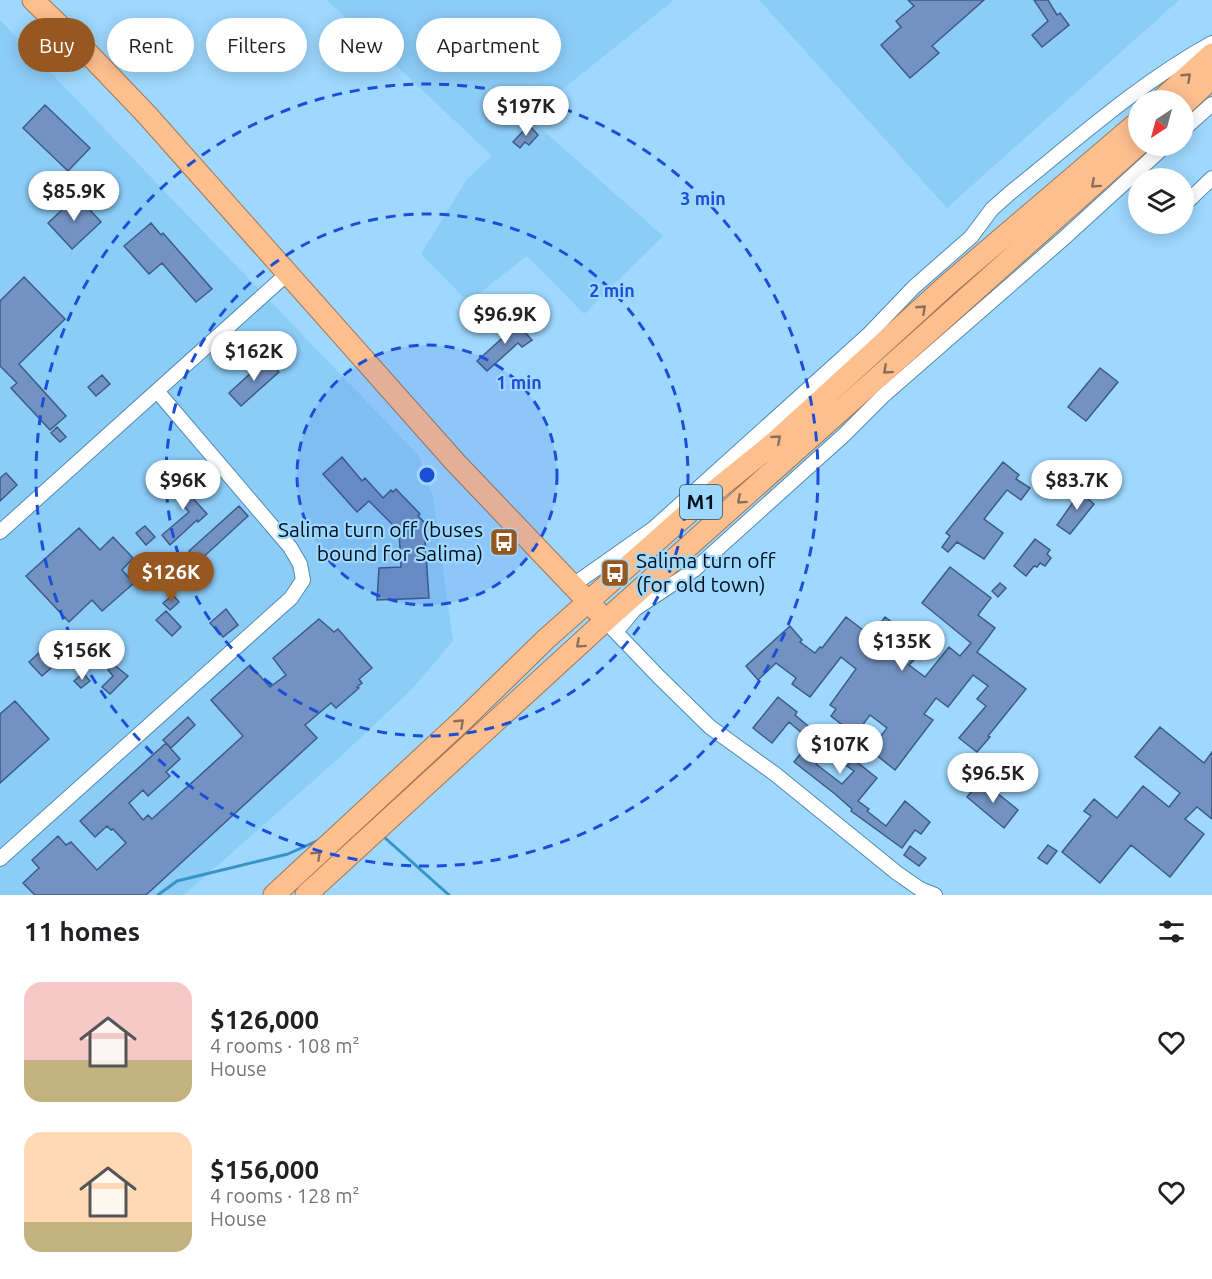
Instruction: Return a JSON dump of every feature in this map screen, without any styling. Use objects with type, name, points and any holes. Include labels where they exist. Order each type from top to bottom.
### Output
[{"type":"highway","points":[[35,1],[147,115],[454,462],[611,626]]},
{"type":"highway","points":[[1172,90],[1212,54]]},
{"type":"highway","points":[[1194,95],[1212,78]]},
{"type":"highway","name":"M1","points":[[274,895],[588,602],[696,506],[775,442],[955,278],[1128,131]]},
{"type":"highway","name":"M1","points":[[306,895],[611,626],[1128,154]]},
{"type":"street","points":[[573,585],[654,528],[681,505],[868,335],[914,287],[971,237],[992,209],[1010,193],[1147,84],[1182,59],[1212,42]]},
{"type":"street","points":[[1194,120],[1212,104]]},
{"type":"street","points":[[935,895],[920,889],[897,873],[775,774],[710,727],[611,626],[694,570],[844,435],[883,396],[1154,156]]},
{"type":"street","points":[[1194,195],[1212,178]]},
{"type":"street","points":[[0,532],[286,274]]},
{"type":"street","points":[[0,859],[291,598],[303,579],[300,564],[290,547],[157,391]]},
{"type":"shaded area","points":[[327,0],[674,0],[528,117],[663,236],[584,314],[527,256],[468,302],[421,254],[467,179],[492,156],[403,72],[404,18],[346,18]]},
{"type":"shaded area","points":[[759,0],[1179,0],[947,208]]},
{"type":"shaded area","points":[[0,20],[18,39],[18,72],[50,72],[419,456],[433,497],[453,641],[411,690],[338,759],[184,895],[0,895]]},
{"type":"building","points":[[908,0],[984,0],[932,46],[939,53],[910,78],[881,45],[901,27],[896,21],[914,6]]},
{"type":"building","points":[[1034,0],[1048,0],[1057,15],[1060,13],[1069,25],[1042,47],[1032,35],[1048,21]]},
{"type":"building","points":[[45,105],[90,148],[68,171],[23,128]]},
{"type":"building","points":[[529,125],[538,135],[529,145],[525,142],[520,148],[513,142]]},
{"type":"building","points":[[77,196],[101,222],[72,249],[48,223]]},
{"type":"building","points":[[151,223],[161,235],[163,233],[212,289],[196,302],[162,263],[149,274],[124,246]]},
{"type":"building","points":[[24,277],[65,319],[19,364],[66,416],[50,430],[11,388],[17,383],[0,366],[0,301]]},
{"type":"building","points":[[513,319],[532,340],[522,347],[518,343],[487,371],[477,361],[509,332],[504,327]]},
{"type":"building","points":[[266,359],[279,372],[241,406],[229,393]]},
{"type":"building","points":[[1100,368],[1118,382],[1086,421],[1068,407]]},
{"type":"building","points":[[102,375],[110,384],[96,396],[88,387]]},
{"type":"building","points":[[57,427],[66,437],[60,442],[51,433]]},
{"type":"building","points":[[342,457],[362,481],[365,478],[383,498],[391,490],[393,492],[396,489],[420,514],[418,516],[426,524],[424,526],[429,598],[377,600],[379,568],[401,567],[399,531],[369,501],[357,512],[323,474]]},
{"type":"building","points":[[1003,462],[1019,475],[1016,479],[1030,488],[1021,500],[1007,490],[984,519],[1003,533],[984,559],[957,542],[948,552],[942,547],[950,536],[946,533]]},
{"type":"building","points":[[6,473],[17,485],[0,501],[0,478]]},
{"type":"building","points":[[172,475],[207,514],[198,522],[197,520],[170,545],[162,535],[189,512],[163,483]]},
{"type":"building","points":[[1086,484],[1093,489],[1087,498],[1094,504],[1070,534],[1057,525]]},
{"type":"building","points":[[239,506],[248,516],[198,562],[189,551]]},
{"type":"building","points":[[145,526],[155,537],[146,545],[136,533]]},
{"type":"building","points":[[79,528],[100,550],[113,537],[133,558],[122,570],[134,583],[102,611],[92,600],[69,622],[26,576]]},
{"type":"building","points":[[1035,539],[1050,550],[1047,554],[1051,558],[1045,566],[1040,563],[1037,567],[1034,566],[1026,576],[1014,566]]},
{"type":"building","points":[[188,566],[198,578],[191,584],[181,573]]},
{"type":"building","points":[[950,567],[991,598],[978,615],[995,628],[977,652],[1026,689],[977,752],[959,738],[986,706],[977,699],[988,686],[973,675],[948,707],[936,698],[924,714],[933,720],[895,770],[870,750],[887,728],[870,715],[855,735],[831,716],[836,709],[830,705],[856,669],[841,657],[810,697],[792,684],[796,678],[776,663],[758,680],[746,666],[790,626],[802,640],[800,642],[815,653],[820,647],[822,648],[846,617],[871,636],[885,617],[921,644],[912,656],[915,659],[909,665],[925,677],[949,647],[960,656],[971,643],[922,603]]},
{"type":"building","points":[[1000,583],[1006,588],[998,597],[992,591]]},
{"type":"building","points":[[173,595],[179,602],[170,610],[163,603]]},
{"type":"building","points":[[226,609],[238,625],[223,637],[210,623]]},
{"type":"building","points":[[166,611],[181,627],[172,636],[156,620]]},
{"type":"building","points":[[319,619],[334,632],[338,629],[372,668],[359,679],[362,683],[357,687],[359,688],[336,708],[331,703],[305,725],[317,738],[146,895],[35,895],[23,883],[39,868],[32,860],[58,836],[66,845],[71,842],[97,870],[126,843],[107,826],[95,837],[80,821],[166,743],[180,759],[166,772],[170,776],[148,796],[143,790],[129,803],[143,820],[148,815],[152,819],[243,736],[211,700],[250,665],[270,687],[286,675],[273,658]]},
{"type":"building","points":[[62,632],[91,665],[84,672],[67,654],[42,676],[29,662]]},
{"type":"building","points":[[113,664],[128,676],[110,694],[102,687],[113,676],[108,670]]},
{"type":"building","points":[[83,673],[90,681],[81,688],[74,681]]},
{"type":"building","points":[[778,697],[797,712],[795,715],[832,746],[816,764],[842,784],[854,771],[847,766],[853,759],[877,778],[858,801],[869,809],[867,811],[886,826],[905,801],[930,822],[921,834],[915,830],[902,848],[851,811],[852,809],[835,794],[794,762],[811,741],[789,722],[772,743],[753,728]]},
{"type":"building","points":[[15,701],[49,739],[0,783],[0,714]]},
{"type":"building","points":[[188,717],[195,725],[171,748],[163,740]]},
{"type":"building","points":[[1160,727],[1204,763],[1212,752],[1212,819],[1197,807],[1185,819],[1204,834],[1170,877],[1131,845],[1100,883],[1062,852],[1091,816],[1084,811],[1094,799],[1117,818],[1143,786],[1169,807],[1180,793],[1135,757]]},
{"type":"building","points":[[981,780],[1018,810],[1004,828],[967,797]]},
{"type":"building","points":[[1048,845],[1057,851],[1047,864],[1038,858]]},
{"type":"building","points":[[910,846],[926,858],[919,866],[904,855]]},
{"type":"waterway","points":[[384,837],[449,895]]},
{"type":"waterway","points":[[158,895],[177,881],[288,854],[319,840]]},
{"type":"place","name":"Salima turn off (buses bound for Salima)","points":[[504,542]]},
{"type":"place","name":"Salima turn off (for old town)","points":[[615,573]]}]
